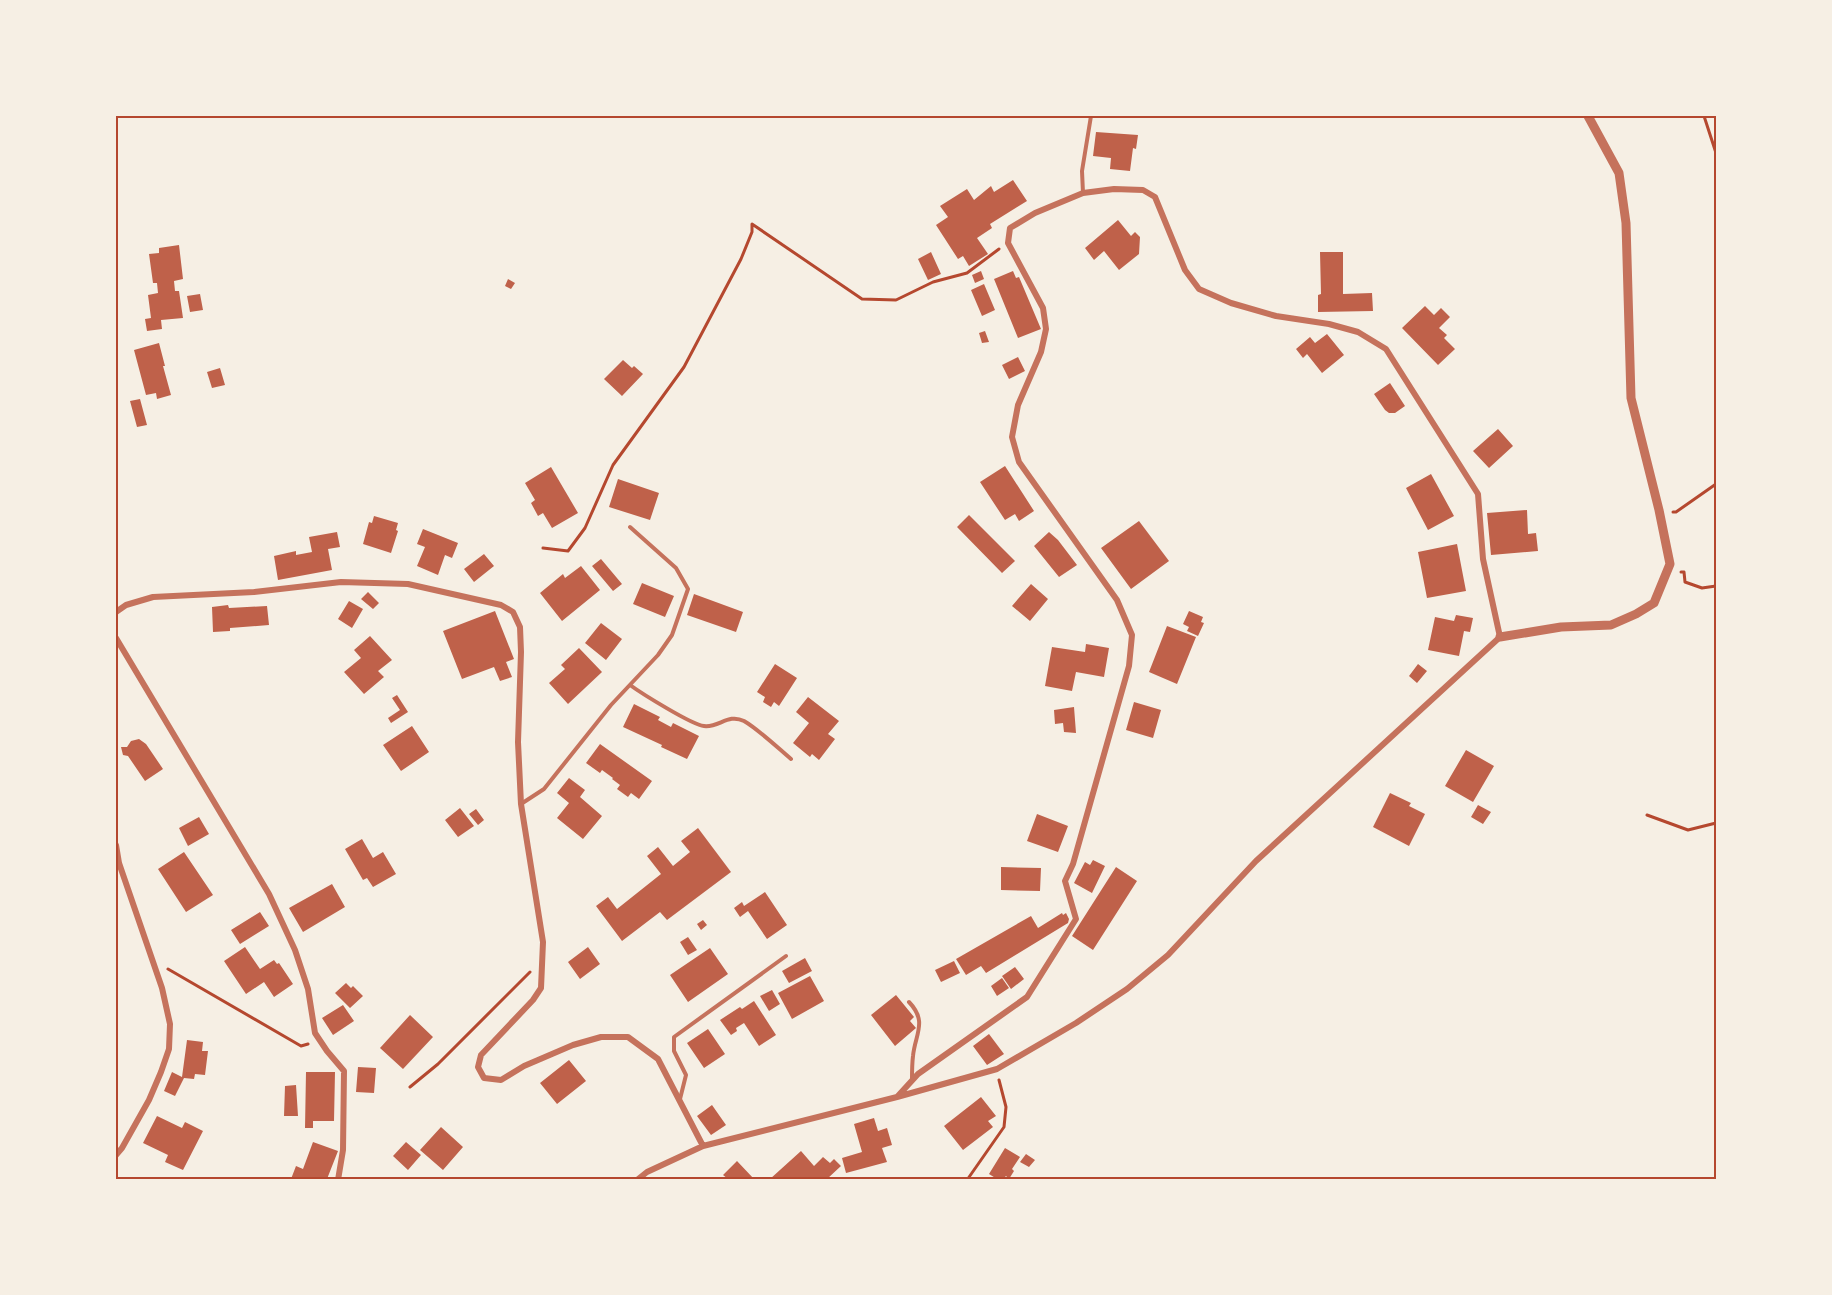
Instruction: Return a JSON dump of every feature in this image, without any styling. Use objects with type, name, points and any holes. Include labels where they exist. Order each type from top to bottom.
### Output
[{"type":"street","points":[[637,1179],[703,1146],[997,1069],[1076,1023],[1127,989],[1168,954],[1256,861],[1500,637],[1561,627],[1611,625],[1654,603],[1670,564],[1632,398],[1626,223],[1619,173],[1588,116]]},
{"type":"street","points":[[897,1097],[918,1074],[1027,997],[1076,919],[1065,881],[1072,864],[1129,666],[1132,634],[1117,600],[1019,462],[1012,437],[1018,405],[1041,352],[1046,329],[1043,308],[1008,243],[1010,228],[1035,213],[1083,193],[1114,189],[1143,190],[1155,197],[1185,270],[1199,288],[1232,303],[1276,316],[1329,324],[1358,332],[1386,349],[1478,494],[1482,559],[1500,637]]},
{"type":"street","points":[[116,612],[126,604],[153,597],[254,592],[341,582],[408,584],[501,605],[513,612],[520,627],[518,742],[521,804],[543,942],[541,988],[481,1054],[478,1067],[484,1078],[501,1080],[524,1066],[573,1046],[601,1037],[628,1037],[658,1059],[703,1146]]},
{"type":"street","points":[[116,638],[269,894],[295,950],[308,989],[315,1033],[344,1071],[343,1150],[338,1179]]},
{"type":"street","points":[[116,845],[119,863],[162,988],[170,1024],[169,1049],[149,1100],[116,1155]]},
{"type":"lane","points":[[1083,193],[1082,171],[1091,116]]},
{"type":"lane","points":[[521,804],[543,789],[658,655],[672,635],[688,589],[676,568],[630,527]]},
{"type":"lane","points":[[630,685],[641,694],[703,726],[715,725],[729,718],[743,720],[791,759]]},
{"type":"lane","points":[[680,1100],[686,1075],[674,1051],[674,1037],[786,956]]},
{"type":"lane","points":[[909,1002],[917,1011],[920,1032],[913,1056],[912,1081]]},
{"type":"path","points":[[1704,116],[1716,153]]},
{"type":"path","points":[[543,548],[568,551],[585,528],[613,465],[684,367],[741,259],[752,232],[752,224],[862,299],[896,300],[933,282],[967,273],[1008,243]]},
{"type":"path","points":[[1659,510],[1676,512],[1716,484]]},
{"type":"path","points":[[1668,570],[1684,572],[1685,582],[1701,588],[1716,586]]},
{"type":"path","points":[[1647,815],[1688,830],[1716,823]]},
{"type":"path","points":[[151,958],[219,1000],[301,1046],[320,1040]]},
{"type":"path","points":[[410,1088],[438,1064],[541,961]]},
{"type":"path","points":[[967,1179],[1004,1127],[1006,1107],[997,1069]]},
{"type":"building","points":[[1096,132],[1138,135],[1136,149],[1133,148],[1130,171],[1110,169],[1111,158],[1093,156]]},
{"type":"building","points":[[1013,180],[1027,201],[990,224],[992,228],[977,238],[988,254],[969,266],[963,256],[958,259],[936,225],[948,217],[940,206],[967,189],[974,200],[991,186],[994,192]]},
{"type":"building","points":[[1118,220],[1131,236],[1135,232],[1140,237],[1139,254],[1119,270],[1104,251],[1094,260],[1085,248]]},
{"type":"building","points":[[179,245],[183,279],[174,281],[175,291],[179,291],[183,318],[161,320],[162,329],[147,331],[145,319],[151,318],[148,295],[158,293],[157,283],[153,283],[149,254],[159,253],[159,248]]},
{"type":"building","points":[[931,252],[941,274],[928,280],[918,259]]},
{"type":"building","points":[[1320,252],[1343,252],[1343,294],[1372,293],[1373,311],[1318,312],[1318,295],[1321,294]]},
{"type":"building","points":[[981,271],[984,279],[975,283],[972,275]]},
{"type":"building","points":[[1013,271],[1016,278],[1019,277],[1041,329],[1018,338],[994,279]]},
{"type":"building","points":[[508,279],[515,283],[511,289],[505,286]]},
{"type":"building","points":[[984,284],[995,310],[982,316],[971,290]]},
{"type":"building","points":[[200,294],[203,310],[190,312],[187,296]]},
{"type":"building","points":[[1425,306],[1434,315],[1441,308],[1450,317],[1439,328],[1447,335],[1444,338],[1455,349],[1438,365],[1402,328]]},
{"type":"building","points":[[985,331],[989,342],[982,343],[979,333]]},
{"type":"building","points":[[1327,334],[1344,355],[1322,373],[1307,354],[1303,358],[1296,349],[1310,337],[1315,343]]},
{"type":"building","points":[[159,343],[171,395],[157,399],[156,393],[146,395],[134,350]]},
{"type":"building","points":[[1018,357],[1025,371],[1009,379],[1002,365]]},
{"type":"building","points":[[623,360],[643,374],[622,396],[604,379]]},
{"type":"building","points":[[220,368],[225,385],[212,388],[207,372]]},
{"type":"building","points":[[1390,383],[1405,406],[1395,413],[1385,410],[1374,394]]},
{"type":"building","points":[[140,399],[147,425],[137,427],[130,401]]},
{"type":"building","points":[[1498,429],[1513,446],[1489,468],[1473,451]]},
{"type":"building","points":[[1005,466],[1034,511],[1019,521],[1015,514],[1005,520],[980,482]]},
{"type":"building","points":[[551,467],[578,513],[552,528],[543,513],[538,516],[531,503],[535,500],[525,483]]},
{"type":"building","points":[[1431,474],[1454,516],[1428,530],[1406,488]]},
{"type":"building","points":[[618,479],[659,493],[650,520],[609,507]]},
{"type":"building","points":[[1527,510],[1528,534],[1536,533],[1538,551],[1491,555],[1487,513]]},
{"type":"building","points":[[969,515],[1015,561],[1002,573],[957,527]]},
{"type":"building","points":[[374,516],[398,523],[396,530],[398,531],[391,553],[363,544],[369,522],[372,523]]},
{"type":"building","points":[[1139,521],[1169,561],[1131,589],[1101,548]]},
{"type":"building","points":[[423,529],[458,543],[452,558],[445,555],[438,575],[417,566],[425,547],[417,544]]},
{"type":"building","points":[[337,532],[340,547],[328,549],[332,570],[278,580],[274,556],[296,551],[296,555],[312,552],[309,537]]},
{"type":"building","points":[[1049,532],[1077,565],[1059,577],[1034,546]]},
{"type":"building","points":[[1457,544],[1466,591],[1427,598],[1418,552]]},
{"type":"building","points":[[484,554],[494,566],[474,582],[464,569]]},
{"type":"building","points":[[601,559],[622,584],[613,591],[592,566]]},
{"type":"building","points":[[581,566],[600,590],[562,621],[540,593],[563,574],[565,578]]},
{"type":"building","points":[[642,583],[674,596],[665,617],[633,604]]},
{"type":"building","points":[[1031,584],[1048,599],[1030,621],[1012,606]]},
{"type":"building","points":[[368,592],[379,603],[373,609],[361,599]]},
{"type":"building","points":[[694,594],[743,612],[736,632],[687,615]]},
{"type":"building","points":[[349,601],[363,609],[352,628],[338,619]]},
{"type":"building","points":[[228,605],[229,608],[267,606],[269,625],[230,628],[230,631],[213,632],[212,607]]},
{"type":"building","points":[[495,611],[514,659],[506,662],[512,677],[500,681],[494,667],[462,679],[443,631]]},
{"type":"building","points":[[1189,611],[1203,617],[1201,622],[1204,623],[1198,636],[1187,631],[1189,627],[1183,624]]},
{"type":"building","points":[[1456,615],[1473,618],[1470,632],[1464,631],[1459,656],[1428,650],[1435,617],[1454,621]]},
{"type":"building","points":[[601,623],[622,639],[606,660],[585,643]]},
{"type":"building","points":[[1167,626],[1196,637],[1177,684],[1149,672]]},
{"type":"building","points":[[370,636],[392,660],[378,671],[384,677],[364,694],[344,672],[361,658],[354,650]]},
{"type":"building","points":[[1086,644],[1109,648],[1104,677],[1076,672],[1072,691],[1045,686],[1052,647],[1085,652]]},
{"type":"building","points":[[579,648],[602,672],[568,704],[549,683],[565,669],[561,665]]},
{"type":"building","points":[[775,664],[797,678],[779,706],[774,702],[771,707],[763,702],[765,697],[757,692]]},
{"type":"building","points":[[1418,664],[1427,671],[1417,683],[1409,676]]},
{"type":"building","points":[[397,695],[408,712],[391,723],[388,718],[400,710],[392,698]]},
{"type":"building","points":[[808,697],[839,721],[828,734],[835,739],[819,760],[812,754],[810,757],[793,743],[809,723],[796,712]]},
{"type":"building","points":[[1134,702],[1161,710],[1153,738],[1126,730]]},
{"type":"building","points":[[634,704],[660,717],[658,720],[671,727],[673,723],[699,736],[687,759],[623,727]]},
{"type":"building","points":[[1074,707],[1076,733],[1064,732],[1063,723],[1055,724],[1054,710]]},
{"type":"building","points":[[412,726],[429,752],[401,771],[383,745]]},
{"type":"building","points":[[139,739],[146,744],[163,769],[145,781],[128,756],[123,755],[121,747],[127,747],[131,741]]},
{"type":"building","points":[[600,744],[652,781],[639,799],[631,793],[628,797],[617,789],[620,785],[613,778],[602,770],[600,773],[586,763]]},
{"type":"building","points":[[1466,750],[1494,766],[1473,802],[1445,786]]},
{"type":"building","points":[[569,778],[585,790],[580,797],[602,816],[583,839],[557,818],[569,803],[557,793]]},
{"type":"building","points":[[1390,793],[1411,803],[1409,806],[1425,814],[1409,846],[1373,827]]},
{"type":"building","points":[[1478,805],[1491,812],[1483,824],[1471,817]]},
{"type":"building","points":[[460,808],[474,826],[458,837],[445,820]]},
{"type":"building","points":[[476,809],[484,820],[478,825],[469,814]]},
{"type":"building","points":[[1037,814],[1068,826],[1058,852],[1027,841]]},
{"type":"building","points":[[199,817],[209,834],[188,846],[179,828]]},
{"type":"building","points":[[698,828],[731,872],[667,920],[660,912],[622,941],[596,906],[608,897],[617,909],[661,874],[647,856],[658,847],[673,866],[690,852],[681,841]]},
{"type":"building","points":[[362,839],[373,858],[383,852],[396,874],[373,887],[367,878],[363,880],[345,849]]},
{"type":"building","points":[[184,852],[213,895],[186,912],[158,869]]},
{"type":"building","points":[[1093,860],[1105,866],[1092,893],[1074,883],[1085,862],[1090,865]]},
{"type":"building","points":[[1001,867],[1041,868],[1040,891],[1001,890]]},
{"type":"building","points":[[1116,867],[1137,881],[1093,950],[1072,936]]},
{"type":"building","points":[[332,884],[345,907],[303,932],[289,908]]},
{"type":"building","points":[[765,892],[787,925],[767,939],[748,911],[740,917],[734,908],[742,902],[744,906]]},
{"type":"building","points":[[260,912],[269,926],[240,944],[231,930]]},
{"type":"building","points":[[1062,913],[1063,915],[1066,913],[1068,923],[986,973],[981,966],[966,975],[956,959],[1031,916],[1038,928]]},
{"type":"building","points":[[703,920],[707,925],[701,930],[697,924]]},
{"type":"building","points":[[688,937],[697,950],[688,955],[680,942]]},
{"type":"building","points":[[245,947],[260,969],[274,960],[277,964],[279,963],[293,984],[274,997],[264,982],[246,994],[224,961]]},
{"type":"building","points":[[588,947],[600,964],[580,979],[568,962]]},
{"type":"building","points":[[710,948],[728,974],[688,1002],[670,975]]},
{"type":"building","points":[[805,958],[812,971],[789,983],[782,971]]},
{"type":"building","points":[[954,961],[960,973],[941,982],[935,970]]},
{"type":"building","points":[[1015,967],[1024,979],[1011,989],[1002,976]]},
{"type":"building","points":[[810,976],[824,1001],[792,1019],[778,993]]},
{"type":"building","points":[[1002,978],[1009,988],[997,996],[991,986]]},
{"type":"building","points":[[346,983],[351,988],[353,986],[363,996],[350,1008],[335,993]]},
{"type":"building","points":[[772,990],[780,1004],[769,1011],[760,996]]},
{"type":"building","points":[[896,995],[914,1017],[910,1021],[916,1028],[895,1046],[871,1015]]},
{"type":"building","points":[[754,1001],[776,1035],[759,1046],[744,1023],[731,1035],[720,1020]]},
{"type":"building","points":[[343,1005],[354,1021],[333,1035],[322,1018]]},
{"type":"building","points":[[410,1015],[433,1037],[403,1069],[380,1048]]},
{"type":"building","points":[[708,1029],[725,1054],[704,1068],[687,1043]]},
{"type":"building","points":[[989,1034],[1004,1054],[987,1065],[973,1046]]},
{"type":"building","points":[[187,1040],[203,1042],[202,1051],[208,1051],[205,1075],[195,1074],[194,1079],[184,1078],[175,1096],[164,1091],[172,1072],[182,1077]]},
{"type":"building","points":[[569,1060],[586,1081],[557,1104],[540,1083]]},
{"type":"building","points":[[358,1067],[376,1068],[374,1093],[356,1092]]},
{"type":"building","points":[[306,1072],[335,1072],[334,1121],[313,1121],[313,1128],[305,1128]]},
{"type":"building","points":[[296,1085],[298,1116],[284,1116],[285,1086]]},
{"type":"building","points":[[981,1097],[996,1116],[988,1121],[993,1127],[963,1150],[944,1126]]},
{"type":"building","points":[[712,1105],[726,1125],[711,1135],[697,1116]]},
{"type":"building","points":[[157,1116],[182,1128],[185,1122],[203,1131],[183,1170],[165,1162],[168,1155],[143,1143]]},
{"type":"building","points":[[874,1118],[878,1131],[887,1128],[892,1145],[882,1148],[887,1162],[846,1173],[842,1158],[862,1152],[854,1124]]},
{"type":"building","points":[[441,1127],[463,1147],[443,1170],[420,1150]]},
{"type":"building","points":[[313,1142],[338,1151],[327,1179],[291,1179],[296,1166],[303,1169]]},
{"type":"building","points":[[406,1142],[421,1155],[408,1170],[393,1156]]},
{"type":"building","points":[[1005,1148],[1020,1157],[1009,1179],[1006,1176],[1003,1179],[997,1179],[989,1174]]},
{"type":"building","points":[[801,1151],[814,1166],[823,1157],[830,1163],[834,1159],[841,1166],[827,1179],[770,1179]]},
{"type":"building","points":[[1026,1154],[1035,1160],[1029,1167],[1020,1162]]},
{"type":"building","points":[[737,1161],[754,1179],[728,1179],[723,1175]]}]
